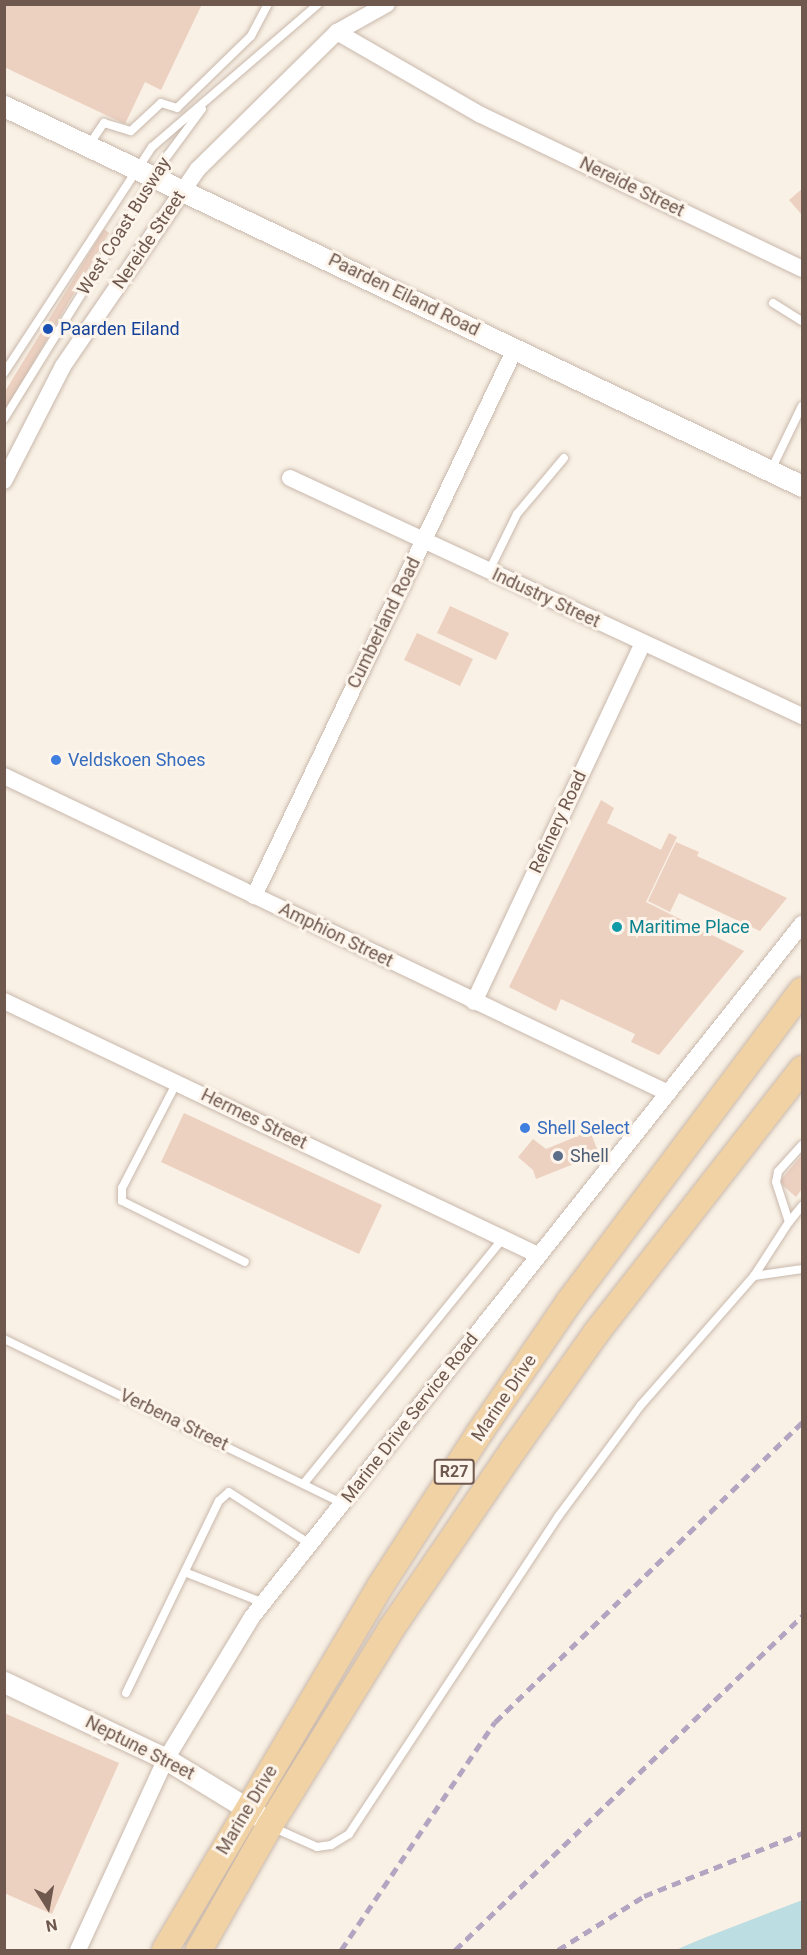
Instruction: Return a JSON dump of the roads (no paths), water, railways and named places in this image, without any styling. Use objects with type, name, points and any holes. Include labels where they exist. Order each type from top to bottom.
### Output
[{"type":"main road","name":"Marine Drive","points":[[165,1950],[249,1806],[480,1432],[569,1302],[802,992]]},
{"type":"main road","name":"Marine Drive","points":[[199,1950],[270,1825],[391,1629],[514,1449],[617,1306],[802,1069]]},
{"type":"street","name":"Nereide Street","points":[[4,481],[57,375],[182,190],[230,135],[337,32],[387,4]]},
{"type":"street","name":"Nereide Street","points":[[337,32],[481,115],[802,269]]},
{"type":"street","name":"Paarden Eiland Road","points":[[4,106],[802,486]]},
{"type":"street","name":"Cumberland Road","points":[[254,896],[515,349]]},
{"type":"street","name":"Industry Street","points":[[290,478],[802,716]]},
{"type":"street","name":"Refinery Road","points":[[474,1002],[643,643]]},
{"type":"street","name":"Amphion Street","points":[[4,776],[668,1093]]},
{"type":"street","name":"Marine Drive Service Road","points":[[78,1950],[166,1760],[264,1603],[802,924]]},
{"type":"street","name":"Hermes Street","points":[[4,1000],[538,1255]]},
{"type":"street","name":"Neptune Street","points":[[4,1682],[166,1760],[249,1806],[270,1825]]},
{"type":"lane","points":[[88,146],[104,123],[131,131],[161,103],[177,108],[251,36],[268,4]]},
{"type":"lane","name":"West Coast Busway","points":[[4,419],[145,173],[152,147],[318,4]]},
{"type":"lane","name":"West Coast Busway","points":[[4,373],[145,173],[211,96]]},
{"type":"lane","points":[[773,303],[802,321]]},
{"type":"lane","points":[[771,471],[802,406]]},
{"type":"lane","points":[[489,571],[517,514],[564,458]]},
{"type":"lane","points":[[177,1082],[122,1188],[122,1201],[245,1262]]},
{"type":"lane","points":[[789,1222],[776,1182],[778,1172],[802,1145]]},
{"type":"lane","points":[[270,1825],[288,1837],[317,1847],[331,1845],[349,1833],[558,1517],[641,1405],[754,1276],[802,1206]]},
{"type":"lane","points":[[305,1482],[503,1238]]},
{"type":"lane","points":[[754,1276],[802,1269]]},
{"type":"lane","name":"Verbena Street","points":[[4,1339],[305,1482],[342,1503]]},
{"type":"lane","points":[[126,1693],[187,1573],[219,1501],[229,1492],[310,1544]]},
{"type":"lane","points":[[187,1573],[264,1603]]},
{"type":"water","points":[[802,1900],[802,1950],[676,1950],[712,1934]]},
{"type":"railway","points":[[341,1950],[495,1722],[802,1422]]},
{"type":"railway","points":[[455,1950],[802,1616]]},
{"type":"railway","points":[[558,1950],[644,1896],[802,1833]]},
{"type":"place","name":"Paarden Eiland","points":[[48,329]]},
{"type":"place","name":"Veldskoen Shoes","points":[[56,760]]},
{"type":"place","name":"Maritime Place","points":[[617,927]]},
{"type":"place","name":"Shell Select","points":[[525,1128]]},
{"type":"place","name":"Shell","points":[[558,1156]]}]
